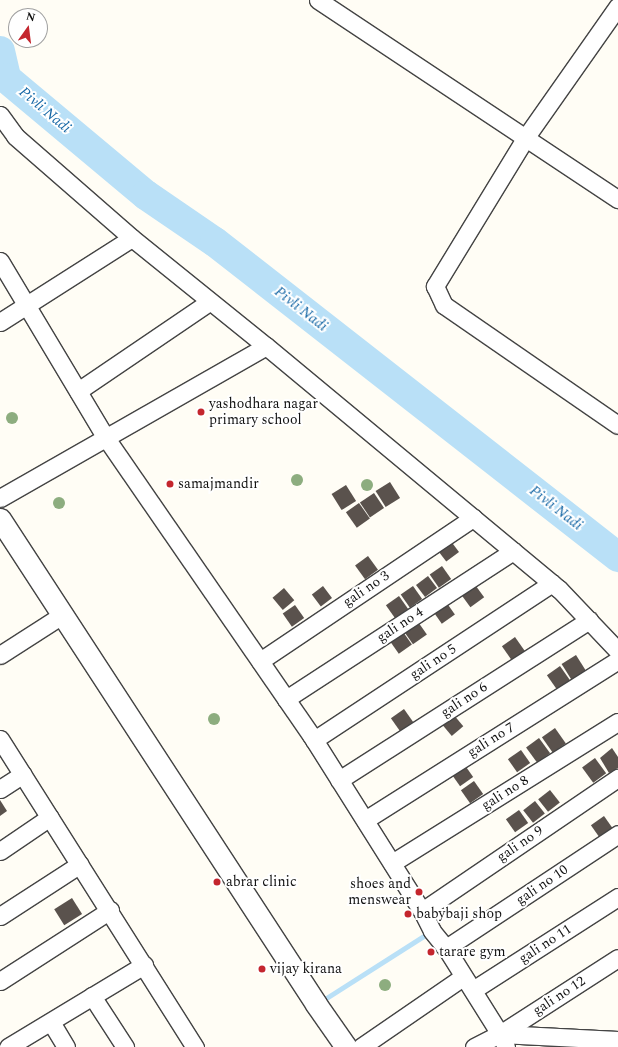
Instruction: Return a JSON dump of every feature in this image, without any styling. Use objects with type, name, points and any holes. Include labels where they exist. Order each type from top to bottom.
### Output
[{"type":"street","points":[[318,0],[618,199]]},
{"type":"street","points":[[618,6],[526,137],[435,286],[444,305],[618,425]]},
{"type":"street","points":[[0,114],[15,136],[132,238],[209,302],[266,346],[552,583],[618,650]]},
{"type":"street","points":[[0,322],[132,238]]},
{"type":"street","points":[[0,261],[106,438],[314,740],[422,911],[432,931],[446,948],[503,1040],[618,1040]]},
{"type":"street","points":[[78,391],[209,302]]},
{"type":"street","points":[[0,498],[266,346]]},
{"type":"street","name":"gali no 3","points":[[260,661],[473,518]]},
{"type":"street","points":[[0,519],[316,1004],[346,1047]]},
{"type":"street","name":"gali no 4","points":[[286,699],[513,551]]},
{"type":"street","name":"gali no 5","points":[[314,740],[552,583]]},
{"type":"street","points":[[0,655],[62,614]]},
{"type":"street","name":"gali no 6","points":[[339,780],[589,620]]},
{"type":"street","name":"gali no 7","points":[[365,820],[618,660]]},
{"type":"street","name":"gali no 8","points":[[392,863],[618,722]]},
{"type":"street","points":[[0,739],[110,910],[195,1047]]},
{"type":"street","points":[[0,789],[23,774]]},
{"type":"street","name":"gali no 9","points":[[422,911],[618,778]]},
{"type":"street","points":[[0,851],[50,817]]},
{"type":"street","name":"gali no 10","points":[[446,948],[618,834]]},
{"type":"street","points":[[0,916],[80,864]]},
{"type":"street","name":"gali no 11","points":[[361,1047],[618,897]]},
{"type":"street","points":[[0,981],[110,910]]},
{"type":"street","name":"gali no 12","points":[[474,1047],[503,1040],[618,958]]},
{"type":"street","points":[[8,1047],[144,964]]},
{"type":"street","points":[[92,996],[125,1047]]},
{"type":"street","points":[[51,1022],[66,1047]]},
{"type":"building","points":[[390,482],[400,498],[386,507],[376,491]]},
{"type":"building","points":[[346,485],[356,501],[342,510],[332,494]]},
{"type":"building","points":[[374,493],[384,508],[370,517],[360,503]]},
{"type":"building","points":[[359,503],[370,519],[357,528],[346,512]]},
{"type":"building","points":[[450,540],[459,552],[446,562],[437,550]]},
{"type":"building","points":[[368,556],[378,570],[365,579],[355,565]]},
{"type":"building","points":[[442,566],[451,579],[439,588],[430,575]]},
{"type":"building","points":[[428,576],[437,588],[425,597],[416,585]]},
{"type":"building","points":[[473,582],[484,597],[470,607],[459,592]]},
{"type":"building","points":[[323,586],[332,598],[321,606],[312,594]]},
{"type":"building","points":[[413,586],[422,599],[410,608],[401,595]]},
{"type":"building","points":[[284,588],[294,600],[283,610],[273,598]]},
{"type":"building","points":[[399,596],[408,609],[395,618],[386,605]]},
{"type":"building","points":[[444,599],[455,615],[442,624],[431,608]]},
{"type":"building","points":[[295,605],[304,618],[292,627],[283,614]]},
{"type":"building","points":[[416,619],[427,635],[413,644],[402,629]]},
{"type":"building","points":[[401,629],[412,645],[399,654],[388,638]]},
{"type":"building","points":[[515,637],[526,653],[513,662],[502,646]]},
{"type":"building","points":[[576,655],[586,671],[572,680],[562,664]]},
{"type":"building","points":[[560,666],[571,682],[558,691],[547,675]]},
{"type":"building","points":[[404,709],[413,722],[400,731],[391,718]]},
{"type":"building","points":[[453,714],[463,726],[452,736],[442,724]]},
{"type":"building","points":[[555,728],[566,744],[553,753],[542,737]]},
{"type":"building","points":[[539,738],[550,753],[537,763],[526,747]]},
{"type":"building","points":[[612,748],[618,757],[618,768],[609,773],[600,758]]},
{"type":"building","points":[[521,750],[530,763],[517,772],[508,759]]},
{"type":"building","points":[[595,758],[606,773],[593,783],[582,767]]},
{"type":"building","points":[[464,764],[473,777],[460,786],[451,773]]},
{"type":"building","points":[[474,781],[483,794],[470,803],[461,790]]},
{"type":"building","points":[[550,790],[560,803],[548,812],[538,799]]},
{"type":"building","points":[[0,800],[7,811],[0,816]]},
{"type":"building","points":[[535,801],[545,814],[533,823],[523,810]]},
{"type":"building","points":[[519,810],[528,823],[515,832],[506,819]]},
{"type":"building","points":[[604,816],[613,829],[600,838],[591,825]]},
{"type":"building","points":[[72,898],[82,914],[64,925],[54,909]]},
{"type":"waterway","name":"Pivli Nadi","points":[[0,51],[6,78],[146,195],[215,242],[618,557]]},
{"type":"waterway","points":[[320,1002],[430,932]]},
{"type":"place","name":"yashodhara nagar primary school","points":[[201,412]]},
{"type":"place","name":"samajmandir","points":[[170,484]]},
{"type":"place","name":"abrar clinic","points":[[217,882]]},
{"type":"place","name":"shoes and menswear","points":[[419,892]]},
{"type":"place","name":"babybaji shop","points":[[408,914]]},
{"type":"place","name":"tarare gym","points":[[431,952]]},
{"type":"place","name":"vijay kirana","points":[[262,969]]}]
